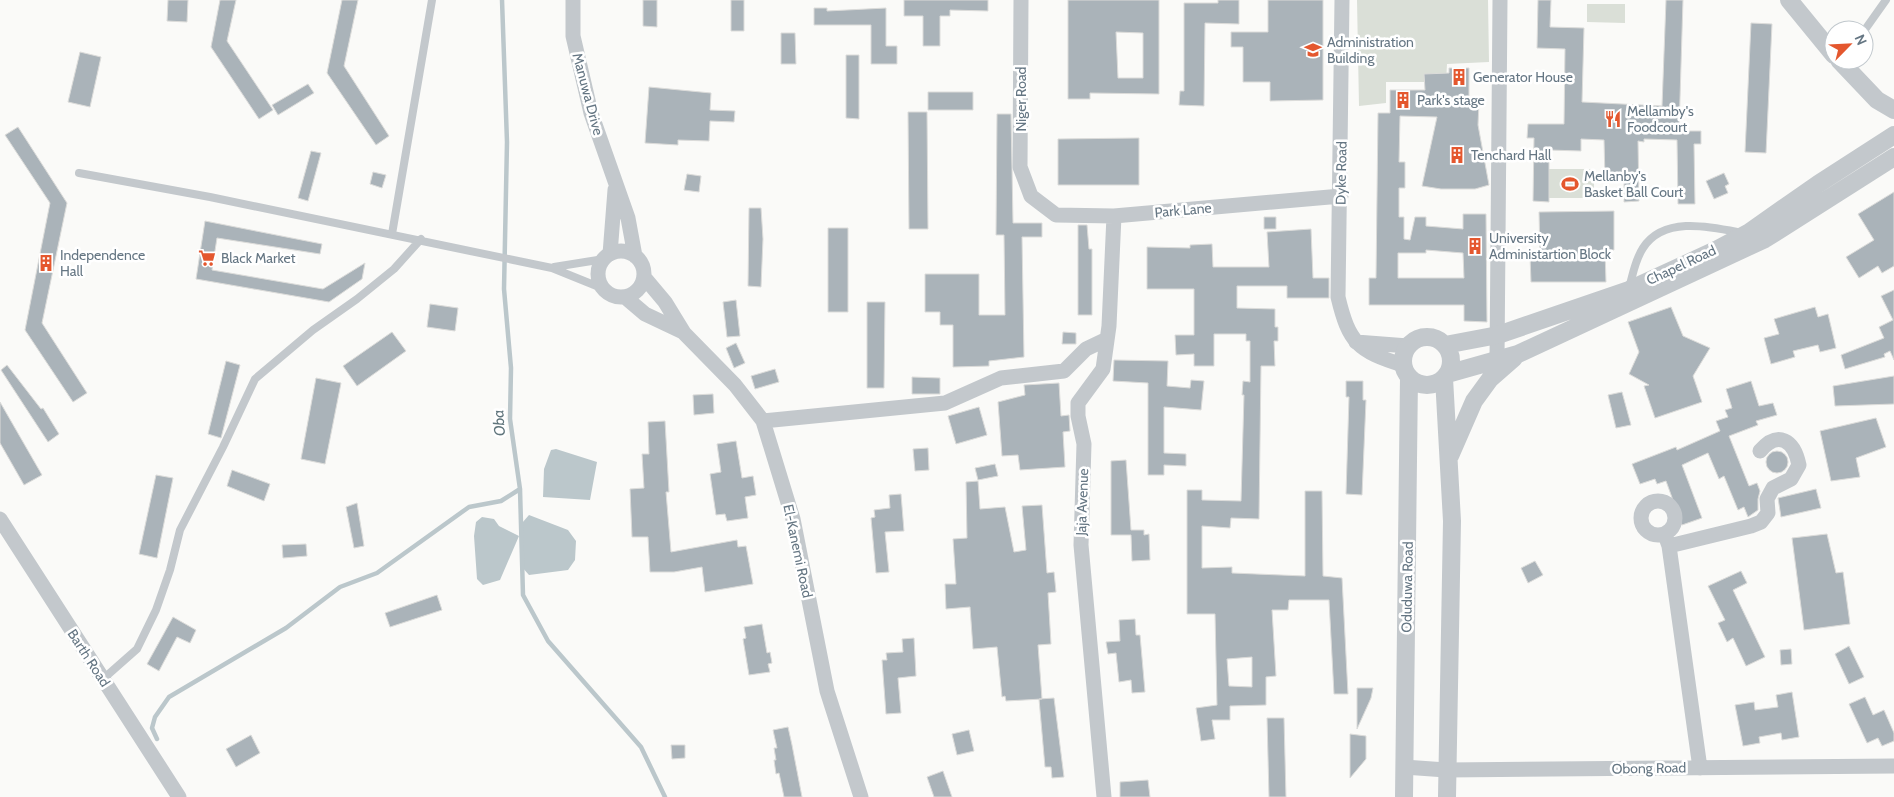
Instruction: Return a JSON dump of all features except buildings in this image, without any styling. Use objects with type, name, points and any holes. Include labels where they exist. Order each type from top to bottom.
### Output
[{"type":"street","name":"Manuwa Drive","points":[[573,0],[574,36],[591,113],[628,218],[635,256]]},
{"type":"street","name":"Niger Road","points":[[1021,0],[1020,167],[1030,196]]},
{"type":"street","name":"Dyke Road","points":[[1342,0],[1341,196],[1338,297],[1344,321],[1354,342]]},
{"type":"street","points":[[1497,360],[1500,0]]},
{"type":"street","points":[[1789,0],[1824,40]]},
{"type":"street","points":[[1850,70],[1876,100],[1894,129]]},
{"type":"street","points":[[1876,100],[1894,110]]},
{"type":"street","name":"Chapel Road","points":[[1445,345],[1498,335],[1629,290],[1748,233],[1818,184],[1894,135]]},
{"type":"street","name":"Chapel Road","points":[[1446,376],[1518,354],[1765,240],[1894,157]]},
{"type":"street","name":"Manuwa Drive","points":[[607,257],[616,186]]},
{"type":"street","name":"Park Lane","points":[[1030,196],[1056,215],[1114,216],[1341,196]]},
{"type":"street","name":"Jaja Avenue","points":[[1104,797],[1081,545],[1084,444],[1078,416],[1078,403],[1104,369],[1114,216]]},
{"type":"street","points":[[626,252],[635,256],[640,261],[644,277],[637,291],[625,297],[610,294],[604,289],[598,274],[607,257],[626,252]]},
{"type":"street","name":"El-Kanemi Road","points":[[644,277],[665,302],[684,333],[735,384],[763,421],[793,519],[827,691],[861,797]]},
{"type":"street","name":"El-Kanemi Road","points":[[625,297],[645,314],[684,333]]},
{"type":"street","points":[[1406,371],[1404,351],[1408,346],[1423,337],[1435,338],[1445,345],[1451,359],[1446,376],[1452,521],[1447,797]]},
{"type":"street","points":[[763,421],[945,403],[1001,378],[1064,371],[1086,349],[1107,339]]},
{"type":"street","points":[[1354,342],[1408,346]]},
{"type":"street","points":[[1354,342],[1377,357],[1406,371],[1416,382],[1430,385],[1446,376]]},
{"type":"street","points":[[1448,459],[1474,401],[1490,379],[1518,354]]},
{"type":"street","name":"Oduduwa Road","points":[[1404,797],[1406,371]]},
{"type":"street","points":[[1700,768],[1667,540],[1751,526],[1761,522],[1768,513],[1767,499],[1772,488],[1791,479],[1799,465],[1796,451],[1789,443],[1779,439],[1768,442],[1760,451]]},
{"type":"street","name":"Barth Road","points":[[0,519],[179,797]]},
{"type":"street","name":"Obong Road","points":[[1404,768],[1446,770],[1894,766]]},
{"type":"lane","points":[[392,234],[432,0]]},
{"type":"lane","points":[[1872,20],[1886,0]]},
{"type":"lane","points":[[78,173],[210,197],[421,240],[499,258],[522,261],[552,268],[604,289]]},
{"type":"lane","points":[[1629,290],[1637,260],[1644,247],[1654,235],[1671,227],[1688,226],[1748,233]]},
{"type":"lane","points":[[103,680],[137,649],[156,610],[170,570],[180,530],[223,447],[254,379],[313,330],[365,293],[394,269],[421,240]]},
{"type":"lane","points":[[552,268],[607,257]]},
{"type":"shaded area","points":[[1357,0],[1488,0],[1489,62],[1447,64],[1446,82],[1386,82],[1386,103],[1359,106]]},
{"type":"shaded area","points":[[1587,4],[1625,4],[1625,23],[1587,22]]},
{"type":"shaded area","name":"Mellanby's Basket Ball Court","points":[[1545,169],[1594,169],[1594,198],[1546,198]]},
{"type":"shaded area","points":[[556,449],[597,462],[590,500],[543,497],[544,469],[551,450]]},
{"type":"shaded area","points":[[529,515],[568,530],[576,541],[575,560],[568,570],[529,575],[521,566],[522,523]]},
{"type":"shaded area","points":[[482,517],[494,519],[499,526],[519,536],[500,580],[483,585],[477,579],[474,536],[476,522]]},
{"type":"waterway","name":"Oba","points":[[502,0],[507,142],[504,289],[511,368],[510,419],[520,489],[523,595],[548,641],[641,747],[665,797]]},
{"type":"waterway","points":[[157,739],[152,728],[155,717],[169,697],[286,628],[340,587],[377,573],[469,507],[501,501],[520,489]]},
{"type":"place","name":"Administration Building","points":[[1313,50]]},
{"type":"place","name":"Generator House","points":[[1459,77]]},
{"type":"place","name":"Park's stage","points":[[1403,100]]},
{"type":"place","name":"Mellamby's Foodcourt","points":[[1613,119]]},
{"type":"place","name":"Tenchard Hall","points":[[1457,155]]},
{"type":"place","name":"Mellanby's Basket Ball Court","points":[[1570,184]]},
{"type":"place","name":"University Administartion Block","points":[[1475,246]]},
{"type":"place","name":"Black Market","points":[[207,258]]},
{"type":"place","name":"Independence Hall","points":[[46,263]]}]
